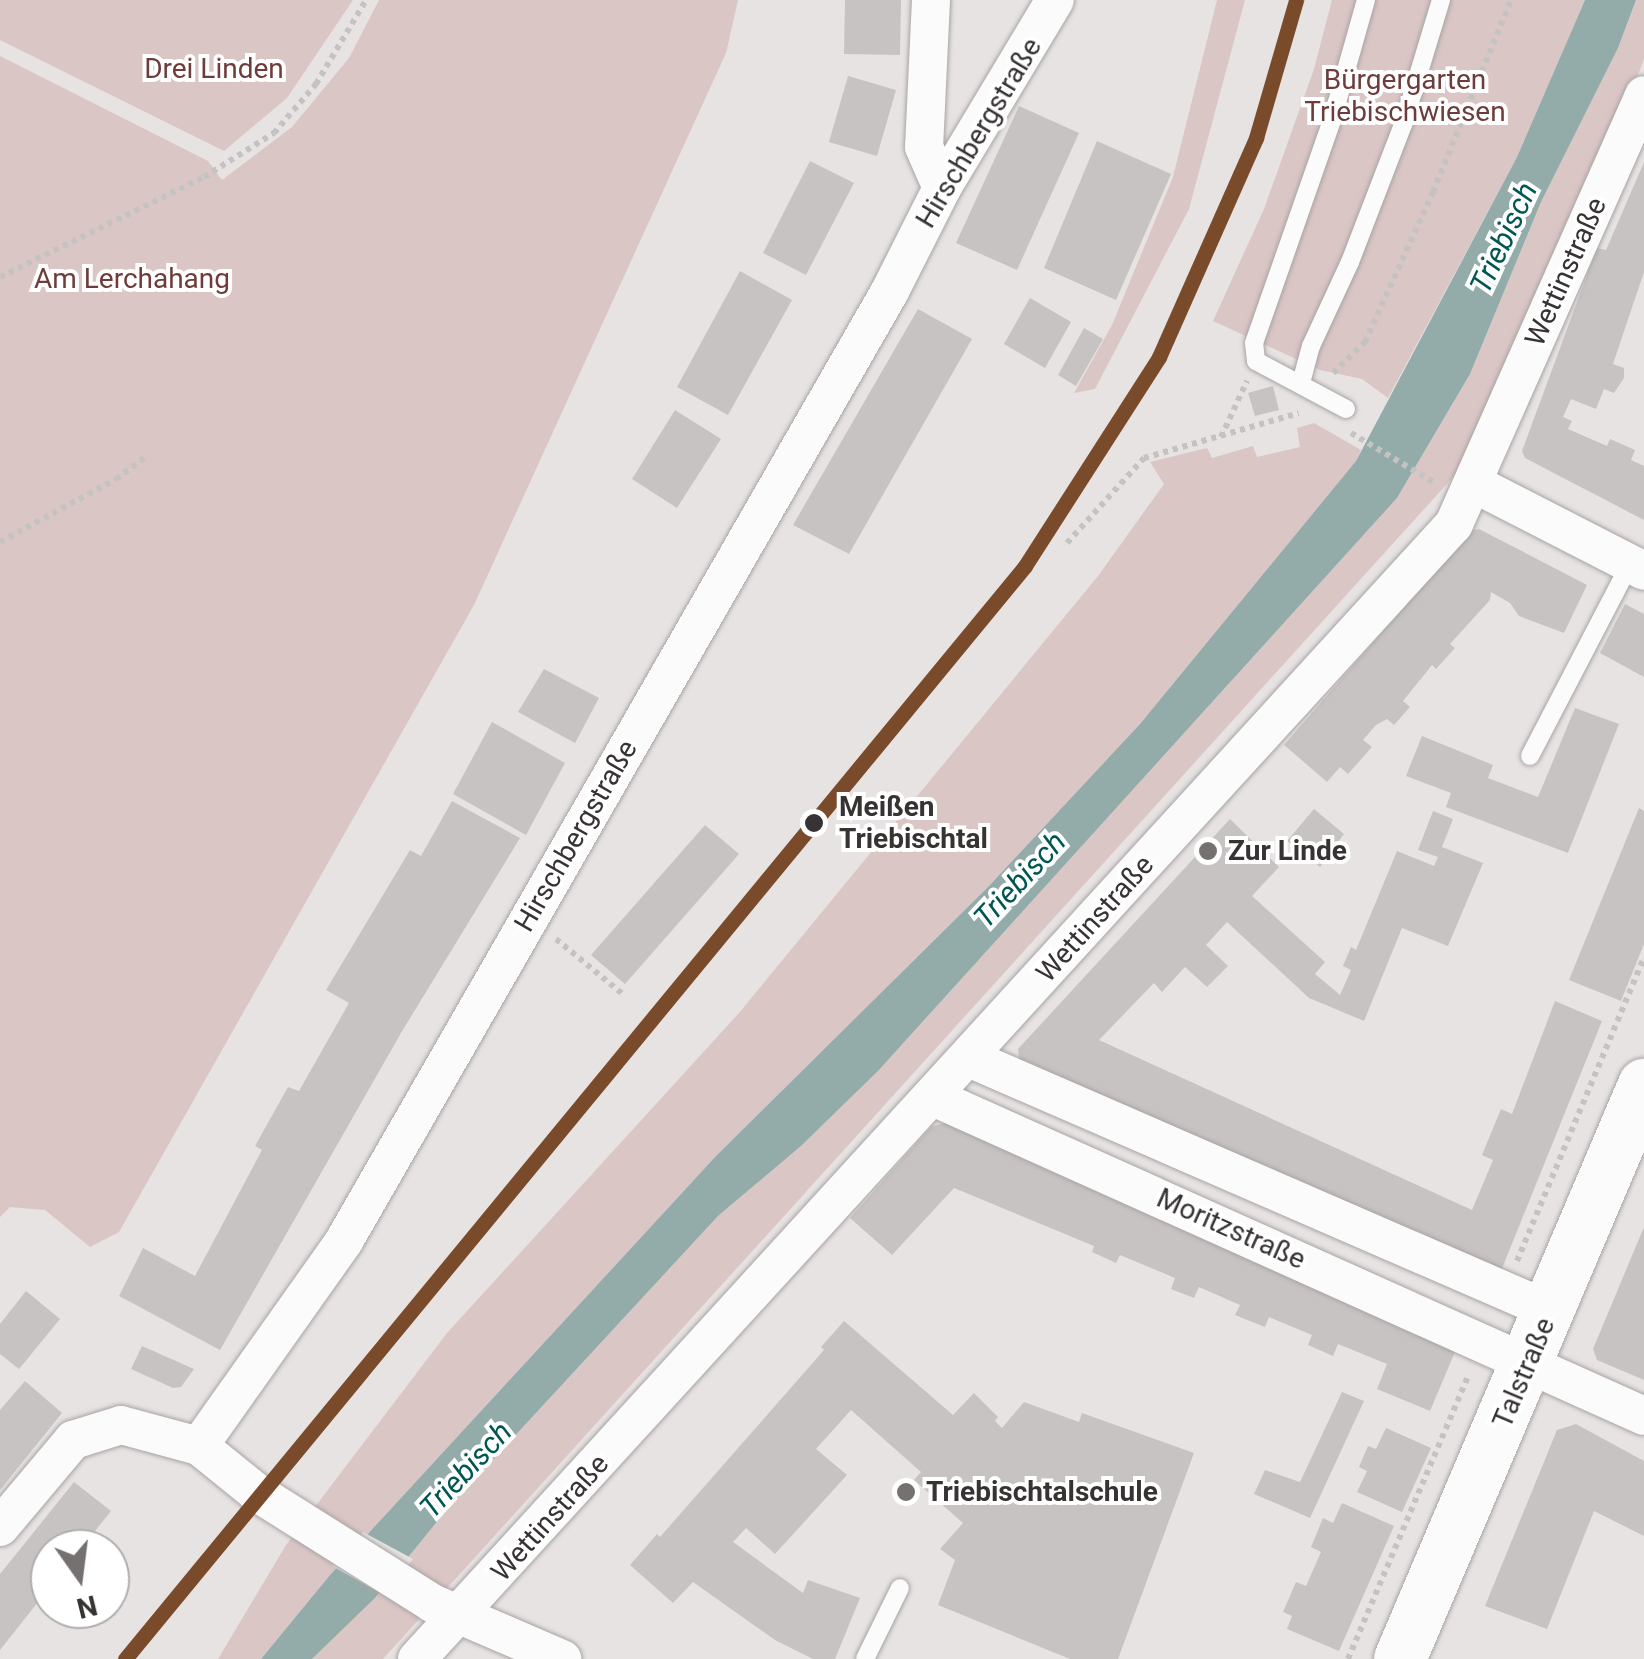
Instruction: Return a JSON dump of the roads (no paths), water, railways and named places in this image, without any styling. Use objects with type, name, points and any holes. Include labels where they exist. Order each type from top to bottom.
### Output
[{"type":"main road","name":"Talstraße","points":[[1400,1659],[1552,1311],[1644,1086]]},
{"type":"street","points":[[931,0],[924,147],[942,188]]},
{"type":"street","name":"Hirschbergstraße","points":[[199,1446],[344,1241],[890,291],[942,188],[1055,0]]},
{"type":"street","name":"Wettinstraße","points":[[417,1659],[447,1610],[933,1097],[1454,524],[1462,487],[1644,95]]},
{"type":"street","points":[[1462,487],[1637,567]]},
{"type":"street","name":"Moritzstraße","points":[[969,1058],[1552,1311]]},
{"type":"street","name":"Moritzstraße","points":[[933,1097],[1530,1361],[1644,1416]]},
{"type":"street","points":[[0,1527],[73,1440],[121,1425],[199,1446],[256,1492],[336,1546],[447,1610],[562,1659]]},
{"type":"lane","points":[[1340,416],[1306,386],[1256,361],[1254,343],[1332,120],[1366,0]]},
{"type":"lane","points":[[1306,386],[1403,125],[1441,0]]},
{"type":"lane","points":[[1530,756],[1637,567]]},
{"type":"lane","points":[[865,1659],[900,1588]]},
{"type":"water","name":"Triebisch","points":[[1585,0],[1636,0],[1618,48],[1541,202],[1470,374],[1397,498],[878,1071],[801,1146],[718,1216],[449,1507],[375,1598],[312,1659],[261,1659],[330,1575],[716,1156],[988,887],[1140,724],[1356,461],[1517,157]]},
{"type":"place","name":"Meißen Triebischtal","points":[[814,823]]},
{"type":"place","name":"Zur Linde","points":[[1208,851]]},
{"type":"place","name":"Triebischtalschule","points":[[906,1492]]},
{"type":"park label","name":"Drei Linden","points":[[214,69]]},
{"type":"park label","name":"Bürgergarten Triebischwiesen","points":[[1405,96]]},
{"type":"park label","name":"Am Lerchahang","points":[[132,279]]}]
